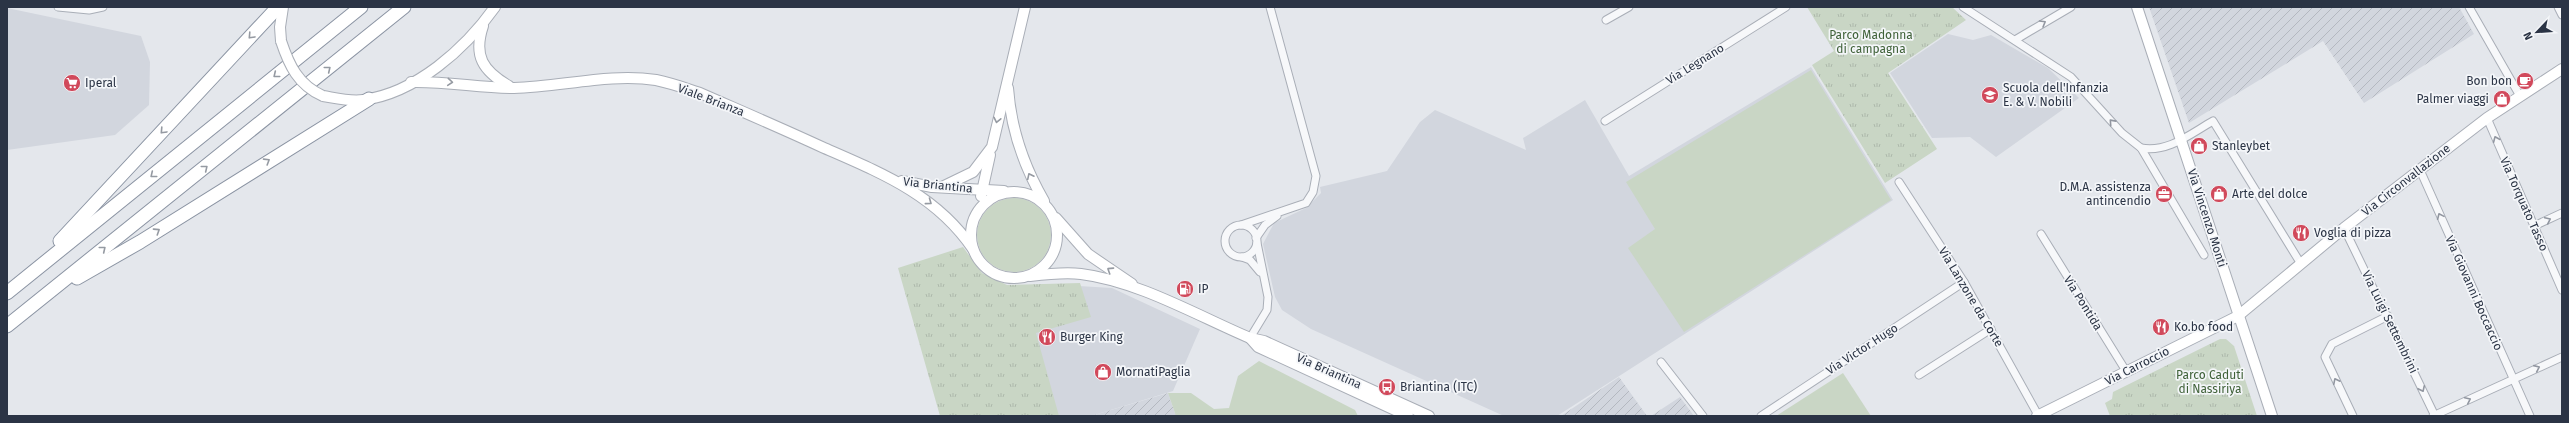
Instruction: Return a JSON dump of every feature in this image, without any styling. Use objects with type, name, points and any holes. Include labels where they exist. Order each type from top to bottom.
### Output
[{"type":"highway","points":[[26,277],[278,7]]},
{"type":"highway","points":[[7,293],[361,7]]},
{"type":"highway","points":[[7,326],[404,7]]},
{"type":"highway","points":[[39,300],[140,242],[369,99]]},
{"type":"main road","points":[[283,7],[280,27],[281,41],[292,70],[311,90],[323,96],[361,101],[411,82],[450,56],[485,21],[495,7]]},
{"type":"main road","points":[[1008,83],[1010,116],[1015,137],[1032,181],[1050,210],[1058,230],[1056,246],[1052,256],[1043,268],[1030,276],[1018,278],[998,275],[985,268],[973,249],[971,228],[979,209],[982,190],[1025,7]]},
{"type":"main road","name":"Via Vincenzo Monti","points":[[2137,7],[2182,139],[2238,316],[2272,416]]},
{"type":"main road","points":[[485,21],[478,44],[481,59],[494,78],[512,88]]},
{"type":"main road","name":"Via Circonvallazione","points":[[2238,316],[2344,228],[2487,118],[2562,69]]},
{"type":"main road","name":"Viale Brianza","points":[[411,82],[443,81],[512,88],[626,78],[662,82],[700,93],[897,180]]},
{"type":"main road","points":[[942,187],[973,172],[992,148]]},
{"type":"main road","name":"Via Briantina","points":[[897,180],[942,187],[1010,191]]},
{"type":"main road","name":"Via Briantina","points":[[897,180],[945,214],[961,231],[973,249]]},
{"type":"main road","points":[[979,209],[995,195],[1010,191],[1025,192],[1040,199],[1050,210]]},
{"type":"main road","name":"Via Briantina","points":[[1050,210],[1088,254],[1143,291]]},
{"type":"main road","name":"Via Briantina","points":[[1030,276],[1082,274],[1104,278],[1143,291],[1250,338],[1264,341],[1429,416]]},
{"type":"main road","name":"Via Carroccio","points":[[2038,415],[2238,316]]},
{"type":"main road","name":"Via Briantina","points":[[1250,338],[1258,347],[1408,416]]},
{"type":"main road","points":[[1384,405],[1390,416]]},
{"type":"street","points":[[58,7],[89,10],[103,7]]},
{"type":"street","points":[[1263,275],[1256,265],[1229,251],[1225,242],[1231,229],[1281,213],[1306,203],[1313,192],[1316,176],[1270,7]]},
{"type":"street","points":[[1606,20],[1629,7]]},
{"type":"street","name":"Via Legnano","points":[[1605,121],[1786,7]]},
{"type":"street","points":[[1963,7],[2071,76],[2122,133],[2141,148],[2204,255]]},
{"type":"street","points":[[2015,40],[2071,7]]},
{"type":"street","points":[[2469,7],[2520,96]]},
{"type":"street","points":[[2558,7],[2562,15]]},
{"type":"street","name":"Via Torquato Tasso","points":[[2487,118],[2562,290]]},
{"type":"street","points":[[2141,148],[2155,151],[2182,139],[2213,121],[2301,264]]},
{"type":"street","name":"Via Giovanni Boccaccio","points":[[2420,170],[2530,416]]},
{"type":"street","name":"Via Lanzone da Corte","points":[[1899,182],[1964,282],[2038,415]]},
{"type":"street","points":[[1242,257],[1252,253],[1256,241],[1266,225],[1281,213]]},
{"type":"street","points":[[2534,226],[2562,213]]},
{"type":"street","points":[[1241,225],[1251,229],[1256,241],[1268,297],[1267,310],[1250,338]]},
{"type":"street","name":"Via Luigi Settembrini","points":[[2344,228],[2388,316],[2434,416]]},
{"type":"street","name":"Via Pontida","points":[[2041,234],[2126,371]]},
{"type":"street","name":"Via Victor Hugo","points":[[1761,416],[1964,282]]},
{"type":"street","points":[[2353,416],[2324,357],[2332,344],[2388,316]]},
{"type":"street","points":[[1919,374],[1991,329]]},
{"type":"street","points":[[2434,416],[2562,358]]},
{"type":"street","points":[[1661,362],[1703,416]]},
{"type":"shaded area","points":[[2149,7],[2459,7],[2474,34],[2364,103],[2323,41],[2189,123]]},
{"type":"shaded area","points":[[7,8],[141,36],[150,62],[149,105],[115,135],[7,150]]},
{"type":"shaded area","name":"Scuola dell'Infanzia E. & V. Nobili","points":[[1948,34],[1973,40],[1991,35],[2048,68],[2079,98],[1996,157],[1970,137],[1932,138],[1890,73]]},
{"type":"shaded area","points":[[1811,67],[1893,200],[1557,416],[1504,416],[1311,329],[1282,310],[1275,297],[1263,244],[1274,223],[1306,208],[1321,193],[1320,187],[1387,171],[1420,122],[1435,110],[1526,150],[1523,138],[1585,100],[1629,176]]},
{"type":"shaded area","points":[[1062,285],[1112,288],[1200,329],[1173,391],[1091,416],[1022,416],[993,316]]},
{"type":"shaded area","points":[[1619,377],[1647,416],[1561,416]]},
{"type":"shaded area","points":[[1168,393],[1176,416],[1091,416]]},
{"type":"shaded area","points":[[1680,397],[1694,416],[1651,416]]},
{"type":"green space","name":"Parco Madonna di campagna","points":[[1807,7],[1952,7],[1966,20],[1888,73],[1937,149],[1885,183],[1812,65],[1834,51]]},
{"type":"green space","points":[[1811,70],[1891,200],[1684,332],[1628,248],[1655,229],[1626,182]]},
{"type":"green space","points":[[1014,198],[1035,204],[1045,214],[1051,235],[1045,256],[1035,266],[1014,272],[993,266],[983,256],[977,235],[983,214],[993,204]]},
{"type":"green space","points":[[963,247],[982,273],[1007,285],[1080,283],[1091,317],[1036,333],[1059,416],[940,416],[898,268]]},
{"type":"green space","name":"Parco Caduti di Nassiriya","points":[[2220,339],[2226,339],[2234,346],[2257,416],[2110,416],[2105,403],[2112,399],[2113,392]]},
{"type":"green space","points":[[1259,361],[1355,410],[1358,416],[1176,416],[1168,393],[1191,393],[1214,409],[1229,408],[1238,376]]},
{"type":"green space","points":[[1843,373],[1871,416],[1776,416]]},
{"type":"place","name":"Bon bon","points":[[2525,81]]},
{"type":"place","name":"Iperal","points":[[72,83]]},
{"type":"place","name":"Scuola dell'Infanzia E. & V. Nobili","points":[[1990,95]]},
{"type":"place","name":"Palmer viaggi","points":[[2502,99]]},
{"type":"place","name":"Stanleybet","points":[[2199,146]]},
{"type":"place","name":"D.M.A. assistenza antincendio","points":[[2164,194]]},
{"type":"place","name":"Arte del dolce","points":[[2219,194]]},
{"type":"place","name":"Voglia di pizza","points":[[2301,233]]},
{"type":"place","name":"IP","points":[[1185,289]]},
{"type":"place","name":"Ko.bo food","points":[[2161,327]]},
{"type":"place","name":"Burger King","points":[[1047,337]]},
{"type":"place","name":"MornatiPaglia","points":[[1103,372]]},
{"type":"place","name":"Briantina (ITC)","points":[[1387,387]]}]
